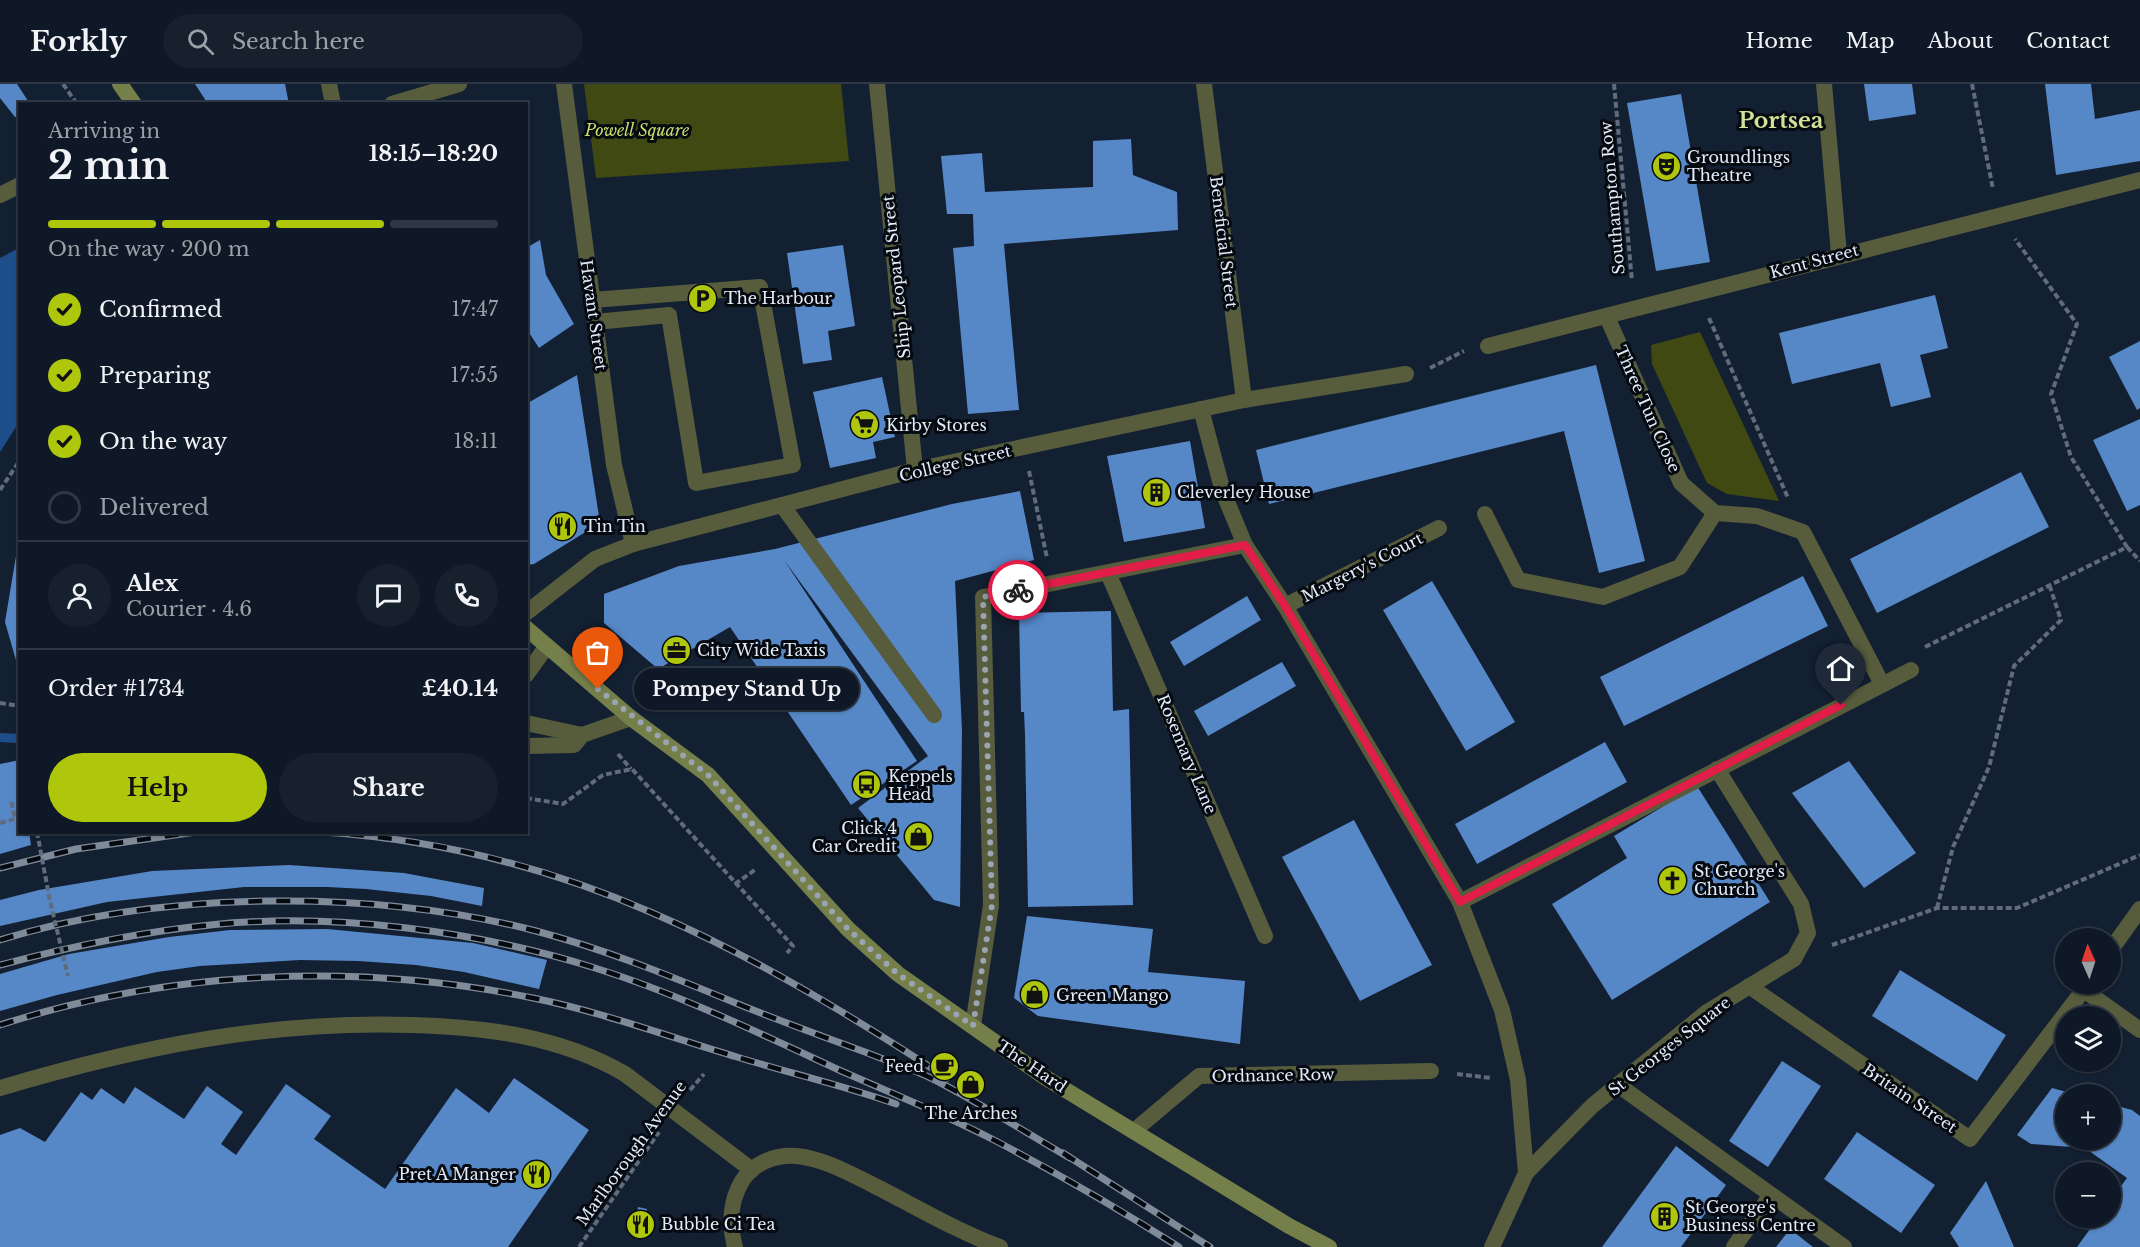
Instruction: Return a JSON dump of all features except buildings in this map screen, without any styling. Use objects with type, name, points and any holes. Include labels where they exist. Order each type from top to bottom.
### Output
[{"type":"main road","points":[[120,84],[133,102]]},
{"type":"main road","name":"The Hard","points":[[528,630],[631,718],[708,775],[848,929],[898,974],[1046,1078],[1135,1130],[1289,1226],[1329,1247]]},
{"type":"street","points":[[329,84],[333,102]]},
{"type":"street","points":[[399,102],[459,84]]},
{"type":"street","name":"Havant Street","points":[[564,84],[614,465],[633,544]]},
{"type":"street","name":"Ship Leopard Street","points":[[877,84],[915,471]]},
{"type":"street","name":"Beneficial Street","points":[[1204,84],[1244,400]]},
{"type":"street","points":[[1824,84],[1839,254]]},
{"type":"street","name":"Kent Street","points":[[1488,346],[1607,317],[1839,254],[2140,180]]},
{"type":"street","points":[[0,195],[18,186]]},
{"type":"street","points":[[592,300],[760,287],[793,465],[696,483],[669,315],[595,322]]},
{"type":"street","name":"Three Tun Close","points":[[1607,317],[1681,483],[1715,513]]},
{"type":"street","name":"College Street","points":[[528,612],[595,559],[633,544],[915,471],[1024,447],[1244,400],[1406,374]]},
{"type":"street","name":"St Georges Square","points":[[1201,409],[1223,492],[1245,545],[1285,606],[1460,902],[1502,1010],[1518,1080],[1526,1173]]},
{"type":"street","points":[[782,505],[934,715]]},
{"type":"street","points":[[1485,514],[1518,580],[1603,597],[1680,567],[1715,513],[1757,516],[1803,532],[1882,684]]},
{"type":"street","name":"Margery's Court","points":[[1285,606],[1439,528]]},
{"type":"street","points":[[973,1026],[992,905],[983,597],[1245,545]]},
{"type":"street","name":"Rosemary Lane","points":[[1108,573],[1265,936]]},
{"type":"street","points":[[528,672],[548,646]]},
{"type":"street","points":[[1460,902],[1911,669]]},
{"type":"street","points":[[528,723],[582,735],[631,718]]},
{"type":"street","points":[[528,746],[574,745],[582,735]]},
{"type":"street","points":[[1717,769],[1801,904],[1808,933],[1794,958]]},
{"type":"street","points":[[2121,936],[2140,909]]},
{"type":"street","name":"St Georges Square","points":[[1492,1247],[1526,1173],[1592,1106],[1707,1012],[1794,958]]},
{"type":"street","name":"Britain Street","points":[[1749,986],[1970,1139],[2081,994]]},
{"type":"street","points":[[2095,994],[2140,1030]]},
{"type":"street","points":[[0,1088],[104,1058],[218,1035],[327,1024],[432,1025],[492,1030],[580,1052],[625,1074],[752,1170]]},
{"type":"street","name":"Ordnance Row","points":[[1135,1130],[1199,1076],[1431,1071]]},
{"type":"street","points":[[1618,1085],[1844,1247]]},
{"type":"street","points":[[735,1247],[731,1226],[734,1202],[740,1184],[752,1170],[768,1159],[797,1156],[840,1168],[1000,1247]]},
{"type":"street","points":[[1734,1247],[1771,1195]]},
{"type":"path","points":[[63,84],[76,102]]},
{"type":"path","name":"Southampton Row","points":[[1614,84],[1635,309]]},
{"type":"path","points":[[1972,84],[1998,214],[2077,324],[2051,394],[2071,457],[2127,547],[2140,561]]},
{"type":"path","points":[[1698,292],[1803,532]]},
{"type":"path","points":[[1406,374],[1432,367],[1462,352],[1488,346]]},
{"type":"path","points":[[1024,447],[1053,583]]},
{"type":"path","points":[[0,490],[18,463]]},
{"type":"path","points":[[1911,669],[1921,650],[2127,547]]},
{"type":"path","points":[[1937,908],[1953,847],[1989,767],[2014,666],[2061,620],[2050,587]]},
{"type":"path","points":[[0,703],[18,706]]},
{"type":"path","points":[[618,754],[793,946],[787,953]]},
{"type":"path","points":[[528,798],[563,804],[603,775],[632,770]]},
{"type":"path","points":[[0,823],[15,819],[11,800]]},
{"type":"path","points":[[37,834],[68,976]]},
{"type":"path","points":[[1794,958],[1937,908],[2017,908],[2140,855]]},
{"type":"path","points":[[1431,1071],[1466,1077],[1518,1080]]},
{"type":"path","name":"Marlborough Avenue","points":[[579,1247],[674,1110],[704,1074]]},
{"type":"green space","name":"Powell Square","points":[[584,84],[841,84],[849,161],[596,178]]},
{"type":"green space","points":[[1700,332],[1779,501],[1727,494],[1707,483],[1652,364],[1651,345]]},
{"type":"water","points":[[18,249],[18,424],[0,452],[0,258]]},
{"type":"water","points":[[0,733],[18,734],[18,743],[0,742]]},
{"type":"pier","points":[[0,802],[18,829],[18,834],[459,834],[568,868],[531,1019],[387,997],[299,997],[211,1007],[210,1002],[140,1016],[140,1023],[0,1059]]},
{"type":"railway","points":[[0,868],[76,849],[182,834]]},
{"type":"railway","points":[[340,834],[410,842],[494,859],[574,882],[651,912],[726,947],[800,987],[947,1078]]},
{"type":"railway","points":[[0,940],[62,924],[129,912],[197,904],[268,901],[338,902],[473,917],[536,931],[615,956],[916,1071],[968,1098],[1070,1158]]},
{"type":"railway","points":[[0,965],[78,946],[183,928],[306,921],[405,928],[503,944],[550,955],[626,978],[688,1002],[956,1121],[1064,1178],[1179,1247]]},
{"type":"railway","points":[[0,1025],[65,1007],[131,993],[197,983],[265,977],[332,976],[400,979],[467,987],[559,1004],[896,1104]]},
{"type":"railway","points":[[1063,1153],[1210,1247]]},
{"type":"way so far","points":[[598,689],[631,718],[708,775],[848,929],[898,974],[973,1026],[992,905],[983,597],[1018,590]]},
{"type":"place","name":"Groundlings Theatre","points":[[1666,166]]},
{"type":"place","name":"The Harbour","points":[[703,298]]},
{"type":"place","name":"Kirby Stores","points":[[865,425]]},
{"type":"place","name":"Cleverley House","points":[[1156,492]]},
{"type":"place","name":"Tin Tin","points":[[563,526]]},
{"type":"place","name":"City Wide Taxis","points":[[676,650]]},
{"type":"place","name":"Pompey Stand Up","points":[[598,689]]},
{"type":"place","name":"Keppels Head","points":[[867,785]]},
{"type":"place","name":"Click 4 Car Credit","points":[[918,837]]},
{"type":"place","name":"St George's Church","points":[[1673,880]]},
{"type":"place","name":"Green Mango","points":[[1035,995]]},
{"type":"place","name":"Feed","points":[[945,1066]]},
{"type":"place","name":"The Arches","points":[[971,1085]]},
{"type":"place","name":"Pret A Manger","points":[[537,1174]]},
{"type":"place","name":"St George's Business Centre","points":[[1664,1216]]},
{"type":"place","name":"Bubble Ci Tea","points":[[640,1224]]},
{"type":"district","name":"Portsea","points":[[1781,120]]},
{"type":"route","points":[[1018,590],[1245,545],[1285,606],[1460,902],[1841,705]]}]
